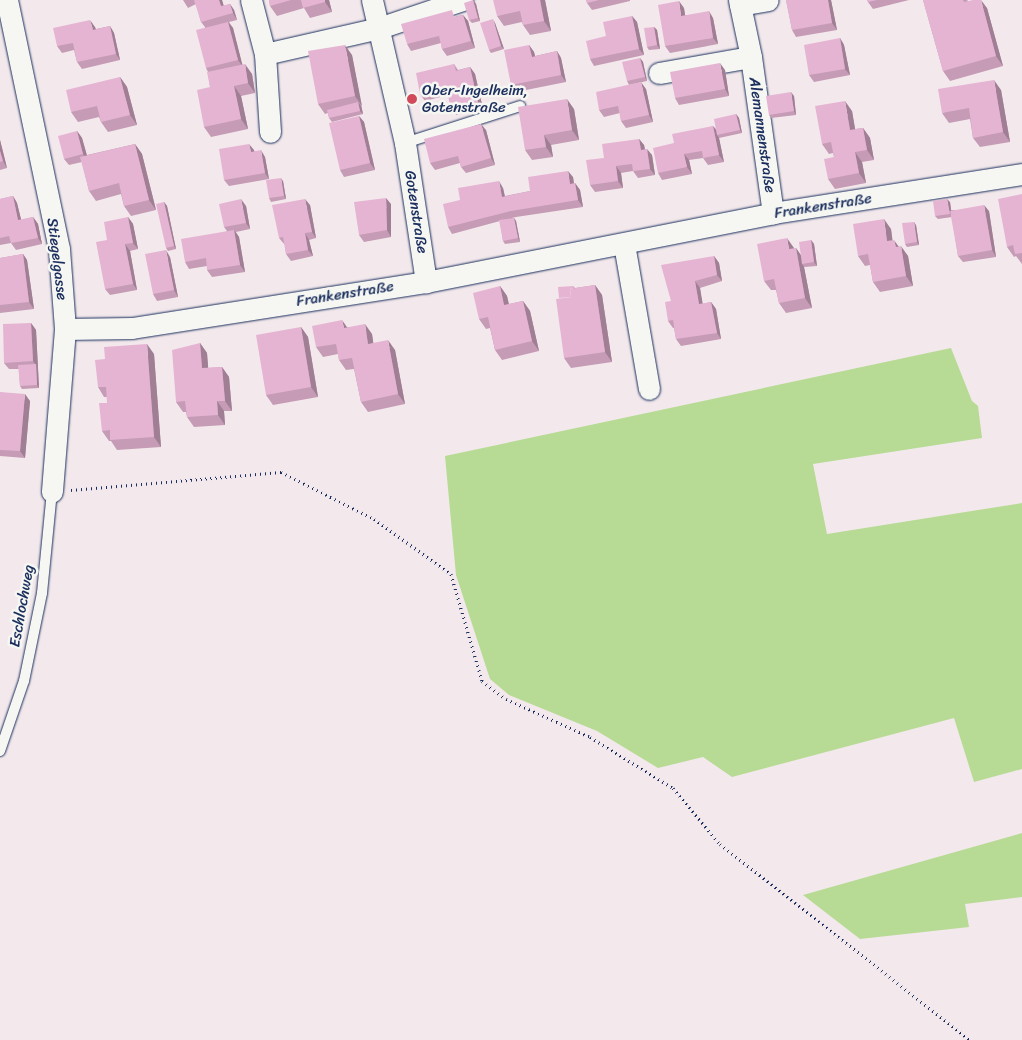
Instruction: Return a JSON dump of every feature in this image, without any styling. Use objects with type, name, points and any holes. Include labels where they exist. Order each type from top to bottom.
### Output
[{"type":"street","name":"Stiegelgasse","points":[[7,0],[59,249],[65,329],[52,491]]},
{"type":"street","points":[[251,0],[265,54],[270,132]]},
{"type":"street","name":"Gotenstraße","points":[[372,0],[405,142],[426,282]]},
{"type":"street","points":[[265,54],[379,28],[462,0]]},
{"type":"street","name":"Alemannenstraße","points":[[768,0],[739,3],[751,57],[773,214]]},
{"type":"street","name":"Alemannenstraße","points":[[660,73],[751,57]]},
{"type":"street","name":"Frankenstraße","points":[[65,329],[132,328],[426,282],[773,214],[1022,174]]},
{"type":"street","points":[[624,244],[649,389]]},
{"type":"lane","points":[[405,142],[520,106]]},
{"type":"lane","name":"Eschlochweg","points":[[0,751],[24,681],[42,593],[52,491]]},
{"type":"path","points":[[52,491],[281,472],[374,518],[451,574],[482,681],[506,699],[590,736],[674,788],[720,844],[970,1040]]},
{"type":"green space","points":[[951,348],[972,401],[978,406],[982,438],[813,464],[827,534],[1022,503],[1022,769],[974,782],[954,718],[732,777],[703,757],[658,768],[597,731],[509,695],[490,679],[456,575],[445,456]]},
{"type":"green space","points":[[1022,833],[1022,897],[965,904],[969,927],[860,939],[803,895]]},
{"type":"building","points":[[194,0],[219,0],[221,6],[230,4],[233,13],[201,22]]},
{"type":"building","points":[[269,0],[291,0],[270,6]]},
{"type":"building","points":[[301,0],[325,0],[325,2],[303,8]]},
{"type":"building","points":[[473,0],[478,18],[469,20],[464,3]]},
{"type":"building","points":[[493,0],[540,0],[544,21],[523,25],[520,11],[497,16]]},
{"type":"building","points":[[586,0],[599,0],[587,3]]},
{"type":"building","points":[[786,0],[828,0],[832,23],[792,30]]},
{"type":"building","points":[[923,0],[963,0],[964,2],[981,0],[996,56],[943,71]]},
{"type":"building","points":[[679,1],[681,16],[709,11],[713,38],[665,46],[658,5]]},
{"type":"building","points":[[452,10],[454,17],[463,15],[471,41],[442,49],[439,36],[407,44],[401,24]]},
{"type":"building","points":[[632,16],[639,49],[590,59],[586,41],[606,36],[603,22]]},
{"type":"building","points":[[493,19],[501,46],[489,50],[480,23]]},
{"type":"building","points":[[90,20],[93,30],[110,26],[116,54],[77,62],[73,43],[57,46],[53,28]]},
{"type":"building","points":[[228,22],[238,60],[206,68],[196,30]]},
{"type":"building","points":[[654,27],[657,45],[647,47],[644,28]]},
{"type":"building","points":[[840,38],[845,69],[809,75],[804,45]]},
{"type":"building","points":[[345,45],[355,96],[318,104],[308,51]]},
{"type":"building","points":[[529,45],[532,57],[557,51],[561,75],[511,85],[504,50]]},
{"type":"building","points":[[640,58],[645,77],[627,81],[622,62]]},
{"type":"building","points":[[720,63],[725,89],[675,98],[670,72]]},
{"type":"building","points":[[245,64],[248,83],[234,86],[241,119],[204,127],[197,90],[210,87],[207,72]]},
{"type":"building","points":[[454,64],[456,71],[470,67],[478,102],[451,108],[447,88],[420,94],[416,73]]},
{"type":"building","points":[[120,77],[130,115],[101,122],[97,106],[71,112],[66,90]]},
{"type":"building","points":[[994,80],[1003,132],[973,138],[969,108],[942,113],[938,89]]},
{"type":"building","points":[[641,82],[649,115],[621,121],[618,106],[599,110],[596,92]]},
{"type":"building","points":[[791,92],[794,111],[769,115],[766,96]]},
{"type":"building","points":[[567,99],[572,130],[544,135],[546,147],[525,150],[518,107]]},
{"type":"building","points":[[845,101],[850,130],[863,128],[867,150],[855,152],[859,173],[828,179],[824,159],[834,157],[831,142],[822,144],[815,106]]},
{"type":"building","points":[[358,102],[360,111],[329,118],[327,110]]},
{"type":"building","points":[[736,114],[740,130],[717,135],[714,119]]},
{"type":"building","points":[[359,116],[370,163],[340,170],[329,123]]},
{"type":"building","points":[[481,124],[491,158],[461,167],[458,156],[430,163],[424,139]]},
{"type":"building","points":[[713,126],[719,155],[703,158],[702,151],[684,154],[687,167],[658,173],[653,148],[674,143],[672,134]]},
{"type":"building","points":[[77,131],[83,154],[64,159],[58,136]]},
{"type":"building","points":[[639,139],[641,150],[647,149],[650,169],[633,171],[632,164],[616,166],[618,181],[590,185],[586,160],[604,158],[602,144]]},
{"type":"building","points":[[135,144],[149,200],[124,206],[119,183],[89,191],[80,157]]},
{"type":"building","points":[[249,144],[251,152],[261,150],[265,173],[224,180],[219,149]]},
{"type":"building","points":[[0,151],[3,161],[0,162]]},
{"type":"building","points":[[568,171],[570,184],[575,183],[578,200],[511,211],[448,227],[443,204],[460,200],[458,188],[499,181],[502,197],[530,191],[528,177]]},
{"type":"building","points":[[281,178],[284,196],[269,198],[266,180]]},
{"type":"building","points":[[1022,194],[1022,253],[1015,254],[1013,245],[1007,247],[998,199]]},
{"type":"building","points":[[13,196],[18,220],[33,217],[38,238],[11,243],[9,236],[0,238],[0,199]]},
{"type":"building","points":[[386,198],[387,230],[359,235],[354,202]]},
{"type":"building","points":[[241,199],[246,223],[224,227],[219,204]]},
{"type":"building","points":[[305,199],[312,232],[305,233],[308,250],[286,254],[283,237],[279,238],[272,205]]},
{"type":"building","points":[[947,199],[950,214],[935,216],[933,201]]},
{"type":"building","points":[[164,202],[174,246],[166,248],[156,204]]},
{"type":"building","points":[[984,205],[992,250],[958,256],[950,211]]},
{"type":"building","points":[[128,217],[133,243],[125,244],[133,284],[105,289],[96,242],[107,240],[104,222]]},
{"type":"building","points":[[514,218],[518,238],[503,241],[499,220]]},
{"type":"building","points":[[884,219],[887,241],[894,240],[896,247],[901,246],[906,276],[873,282],[868,254],[858,256],[853,224]]},
{"type":"building","points":[[914,222],[917,242],[905,244],[902,223]]},
{"type":"building","points":[[234,230],[240,265],[207,270],[206,258],[185,262],[181,239]]},
{"type":"building","points":[[787,238],[789,249],[796,248],[805,298],[779,303],[774,279],[764,281],[757,244]]},
{"type":"building","points":[[811,240],[814,262],[802,264],[799,242]]},
{"type":"building","points":[[166,250],[174,290],[153,294],[145,254]]},
{"type":"building","points":[[23,254],[29,302],[0,305],[0,258]]},
{"type":"building","points":[[714,256],[717,275],[695,281],[699,304],[711,302],[717,333],[676,339],[673,320],[668,321],[665,302],[671,301],[661,265]]},
{"type":"building","points":[[595,285],[605,352],[564,358],[556,299],[571,297],[570,289]]},
{"type":"building","points":[[500,286],[504,305],[523,301],[532,341],[495,350],[488,317],[479,319],[473,293]]},
{"type":"building","points":[[573,286],[574,288],[570,289],[571,297],[559,298],[558,287]]},
{"type":"building","points":[[342,320],[344,328],[365,324],[368,344],[388,340],[398,394],[361,402],[352,358],[339,360],[336,344],[316,347],[312,326]]},
{"type":"building","points":[[31,323],[33,361],[4,363],[3,324]]},
{"type":"building","points":[[301,327],[311,387],[266,395],[256,335]]},
{"type":"building","points":[[200,343],[202,368],[222,367],[225,401],[217,401],[218,415],[187,417],[185,401],[176,402],[172,350]]},
{"type":"building","points":[[147,344],[154,437],[110,440],[110,430],[102,431],[99,403],[107,403],[106,387],[98,387],[95,360],[105,359],[104,347]]},
{"type":"building","points":[[36,364],[37,385],[20,386],[18,365]]},
{"type":"building","points":[[0,392],[25,394],[20,451],[0,450]]},
{"type":"place","name":"Ober-Ingelheim, Gotenstraße","points":[[412,99]]}]
